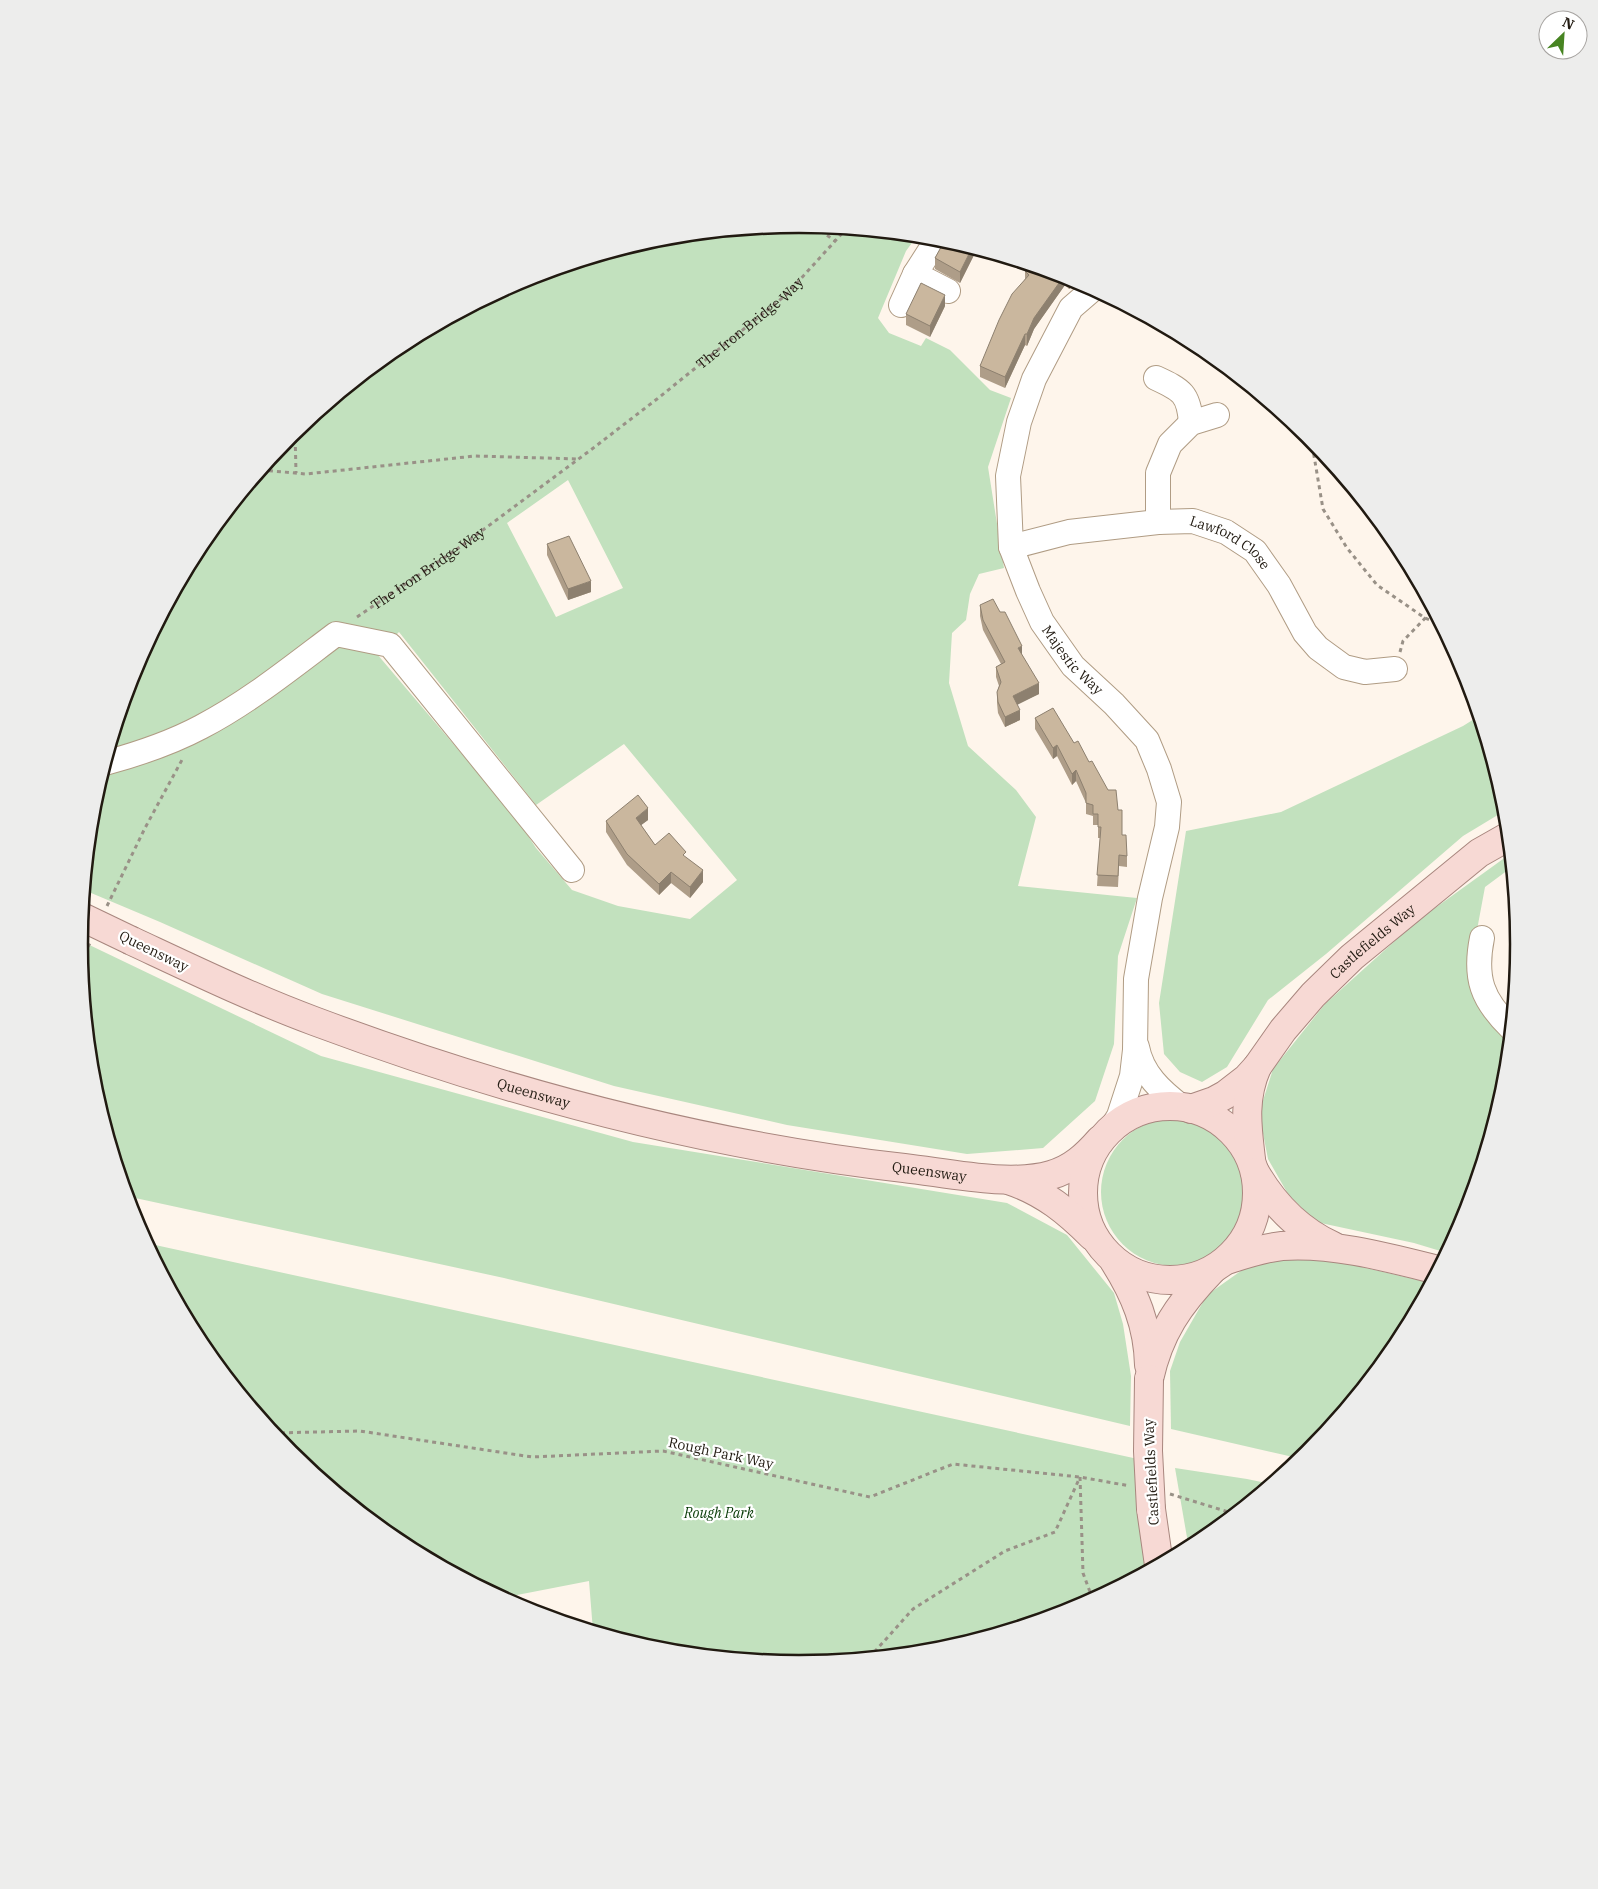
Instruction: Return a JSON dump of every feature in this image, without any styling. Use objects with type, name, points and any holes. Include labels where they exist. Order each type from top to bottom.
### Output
[{"type":"main road","name":"Castlefields Way","points":[[1186,1108],[1214,1100],[1226,1094],[1247,1078],[1257,1068],[1283,1030],[1313,995],[1352,957],[1480,853],[1502,840]]},
{"type":"main road","name":"Queensway","points":[[93,922],[210,978],[313,1021],[448,1068],[557,1100],[662,1127],[840,1161],[1010,1180],[1039,1178],[1063,1171],[1088,1155],[1106,1135]]},
{"type":"main road","name":"Castlefields Way","points":[[1252,1165],[1246,1105],[1248,1092],[1257,1068]]},
{"type":"main road","points":[[1339,1248],[1284,1246],[1268,1248],[1188,1279],[1161,1280],[1135,1273],[1104,1249],[1085,1216],[1083,1189],[1088,1163],[1106,1135],[1132,1115],[1157,1107],[1186,1108],[1216,1119],[1236,1137],[1267,1193],[1295,1223],[1324,1242],[1339,1248],[1432,1269]]},
{"type":"main road","points":[[1220,1265],[1243,1241],[1254,1219],[1257,1194],[1252,1165]]},
{"type":"main road","name":"Queensway","points":[[1010,1180],[1050,1199],[1079,1223],[1104,1249]]},
{"type":"main road","name":"Castlefields Way","points":[[1104,1249],[1129,1286],[1143,1318],[1147,1336],[1149,1379],[1148,1451],[1162,1502],[1159,1558]]},
{"type":"main road","name":"Castlefields Way","points":[[1149,1379],[1154,1357],[1172,1319],[1184,1302],[1220,1265]]},
{"type":"street","points":[[901,305],[915,274],[933,246]]},
{"type":"street","points":[[915,274],[948,291]]},
{"type":"street","name":"Majestic Way","points":[[1087,294],[1071,308],[1034,379],[1019,422],[1008,476],[1011,547],[1042,622],[1073,666],[1114,704],[1147,740],[1159,769],[1169,802],[1167,828],[1150,898],[1136,979],[1134,1064],[1130,1088],[1119,1116],[1106,1135]]},
{"type":"street","points":[[1156,378],[1177,388],[1190,404],[1191,423]]},
{"type":"street","points":[[1158,522],[1158,473],[1170,444],[1191,423],[1217,415]]},
{"type":"street","name":"Lawford Close","points":[[1011,547],[1068,532],[1158,522],[1192,522],[1226,532],[1255,551],[1279,585],[1306,633],[1318,648],[1344,667],[1365,672],[1395,669]]},
{"type":"street","points":[[112,761],[143,753],[201,727],[265,687],[336,634],[390,645],[572,870]]},
{"type":"street","points":[[1482,938],[1478,958],[1484,993],[1497,1014],[1506,1023]]},
{"type":"street","name":"Majestic Way","points":[[1135,1035],[1137,1050],[1146,1072],[1153,1082],[1186,1108]]},
{"type":"path","points":[[825,234],[835,241]]},
{"type":"path","name":"The Iron Bridge Way","points":[[336,634],[366,610],[460,547],[579,459],[786,295],[841,235]]},
{"type":"path","points":[[295,442],[296,473]]},
{"type":"path","points":[[1314,453],[1323,509],[1347,548],[1377,585],[1432,621]]},
{"type":"path","points":[[268,471],[306,474],[399,466],[475,456],[579,459]]},
{"type":"path","points":[[1395,669],[1403,641],[1429,615]]},
{"type":"path","points":[[88,936],[93,922],[201,727]]},
{"type":"path","name":"Rough Park Way","points":[[282,1433],[360,1431],[532,1457],[662,1451],[870,1497],[953,1464],[1080,1476],[1097,1480]]},
{"type":"path","points":[[1080,1476],[1083,1573],[1091,1593]]},
{"type":"path","points":[[875,1651],[913,1609],[1005,1551],[1055,1532],[1080,1476]]},
{"type":"path","points":[[1162,1502],[1227,1513]]},
{"type":"green space","points":[[799,233],[846,235],[912,243],[906,251],[878,318],[889,333],[921,346],[926,338],[950,350],[990,390],[1011,398],[988,467],[1004,568],[979,574],[970,594],[966,620],[952,633],[949,683],[968,746],[1016,790],[1036,817],[1018,886],[1137,898],[1118,956],[1114,1044],[1095,1101],[1043,1148],[967,1154],[787,1125],[614,1086],[322,994],[90,892],[101,806],[125,716],[161,630],[207,549],[264,475],[296,441],[330,410],[366,380],[443,328],[484,306],[527,287],[615,257],[706,239],[752,235]],"holes":[[[568,480],[623,588],[556,617],[507,523]],[[399,632],[536,805],[624,744],[737,880],[690,919],[618,906],[572,890],[536,848],[517,819],[377,654]]]},
{"type":"green space","points":[[1474,719],[1486,760],[1498,815],[1463,836],[1326,954],[1268,1000],[1227,1067],[1202,1082],[1180,1072],[1164,1054],[1159,1003],[1186,831],[1281,812]]},
{"type":"green space","points":[[1505,858],[1506,871],[1485,887],[1474,946],[1478,1001],[1491,1025],[1504,1033],[1497,1083],[1473,1173],[1441,1251],[1414,1243],[1316,1222],[1288,1194],[1268,1159],[1259,1113],[1273,1069],[1325,1004],[1417,921]]},
{"type":"green space","points":[[88,944],[321,1056],[633,1142],[1007,1203],[1067,1235],[1114,1293],[1123,1324],[1131,1376],[1130,1426],[504,1278],[135,1198],[112,1129],[101,1083],[89,991]]},
{"type":"green space","points":[[1175,1118],[1203,1124],[1227,1140],[1243,1164],[1249,1192],[1243,1220],[1227,1244],[1203,1260],[1175,1266],[1147,1260],[1123,1244],[1107,1220],[1101,1192],[1107,1164],[1123,1140],[1147,1124]]},
{"type":"green space","name":"Rough Park","points":[[155,1245],[1138,1459],[1137,1495],[1144,1567],[1114,1583],[1071,1602],[1028,1618],[983,1632],[938,1642],[892,1650],[799,1656],[706,1650],[660,1642],[593,1625],[589,1581],[513,1596],[443,1561],[366,1509],[296,1448],[264,1414],[235,1378],[207,1340],[183,1300]]},
{"type":"green space","points":[[1310,1255],[1425,1282],[1391,1340],[1363,1378],[1334,1414],[1292,1457],[1171,1429],[1170,1371],[1180,1342],[1207,1295],[1245,1268]]},
{"type":"green space","points":[[1175,1468],[1264,1482],[1232,1509],[1187,1540]]},
{"type":"building","points":[[941,248],[969,254],[960,272],[935,258]]},
{"type":"building","points":[[1025,271],[1059,283],[1034,318],[1005,377],[980,366],[1012,294],[1029,275]]},
{"type":"building","points":[[921,283],[945,295],[930,326],[906,314]]},
{"type":"building","points":[[569,536],[591,581],[568,589],[547,544]]},
{"type":"building","points":[[993,599],[1000,612],[1005,612],[1022,646],[1018,648],[1039,683],[1013,696],[1020,710],[1005,717],[998,702],[997,692],[1001,682],[996,667],[1005,662],[983,620],[980,605]]},
{"type":"building","points":[[1053,708],[1074,743],[1078,741],[1089,762],[1092,761],[1108,790],[1116,790],[1118,810],[1122,810],[1122,835],[1126,835],[1127,856],[1119,855],[1118,876],[1097,875],[1101,827],[1098,827],[1098,814],[1093,814],[1093,805],[1086,803],[1086,793],[1076,770],[1072,774],[1057,745],[1053,748],[1035,718]]},
{"type":"building","points":[[638,795],[648,808],[636,818],[655,845],[669,833],[686,852],[683,855],[703,870],[690,887],[671,872],[659,884],[627,854],[606,821]]}]
